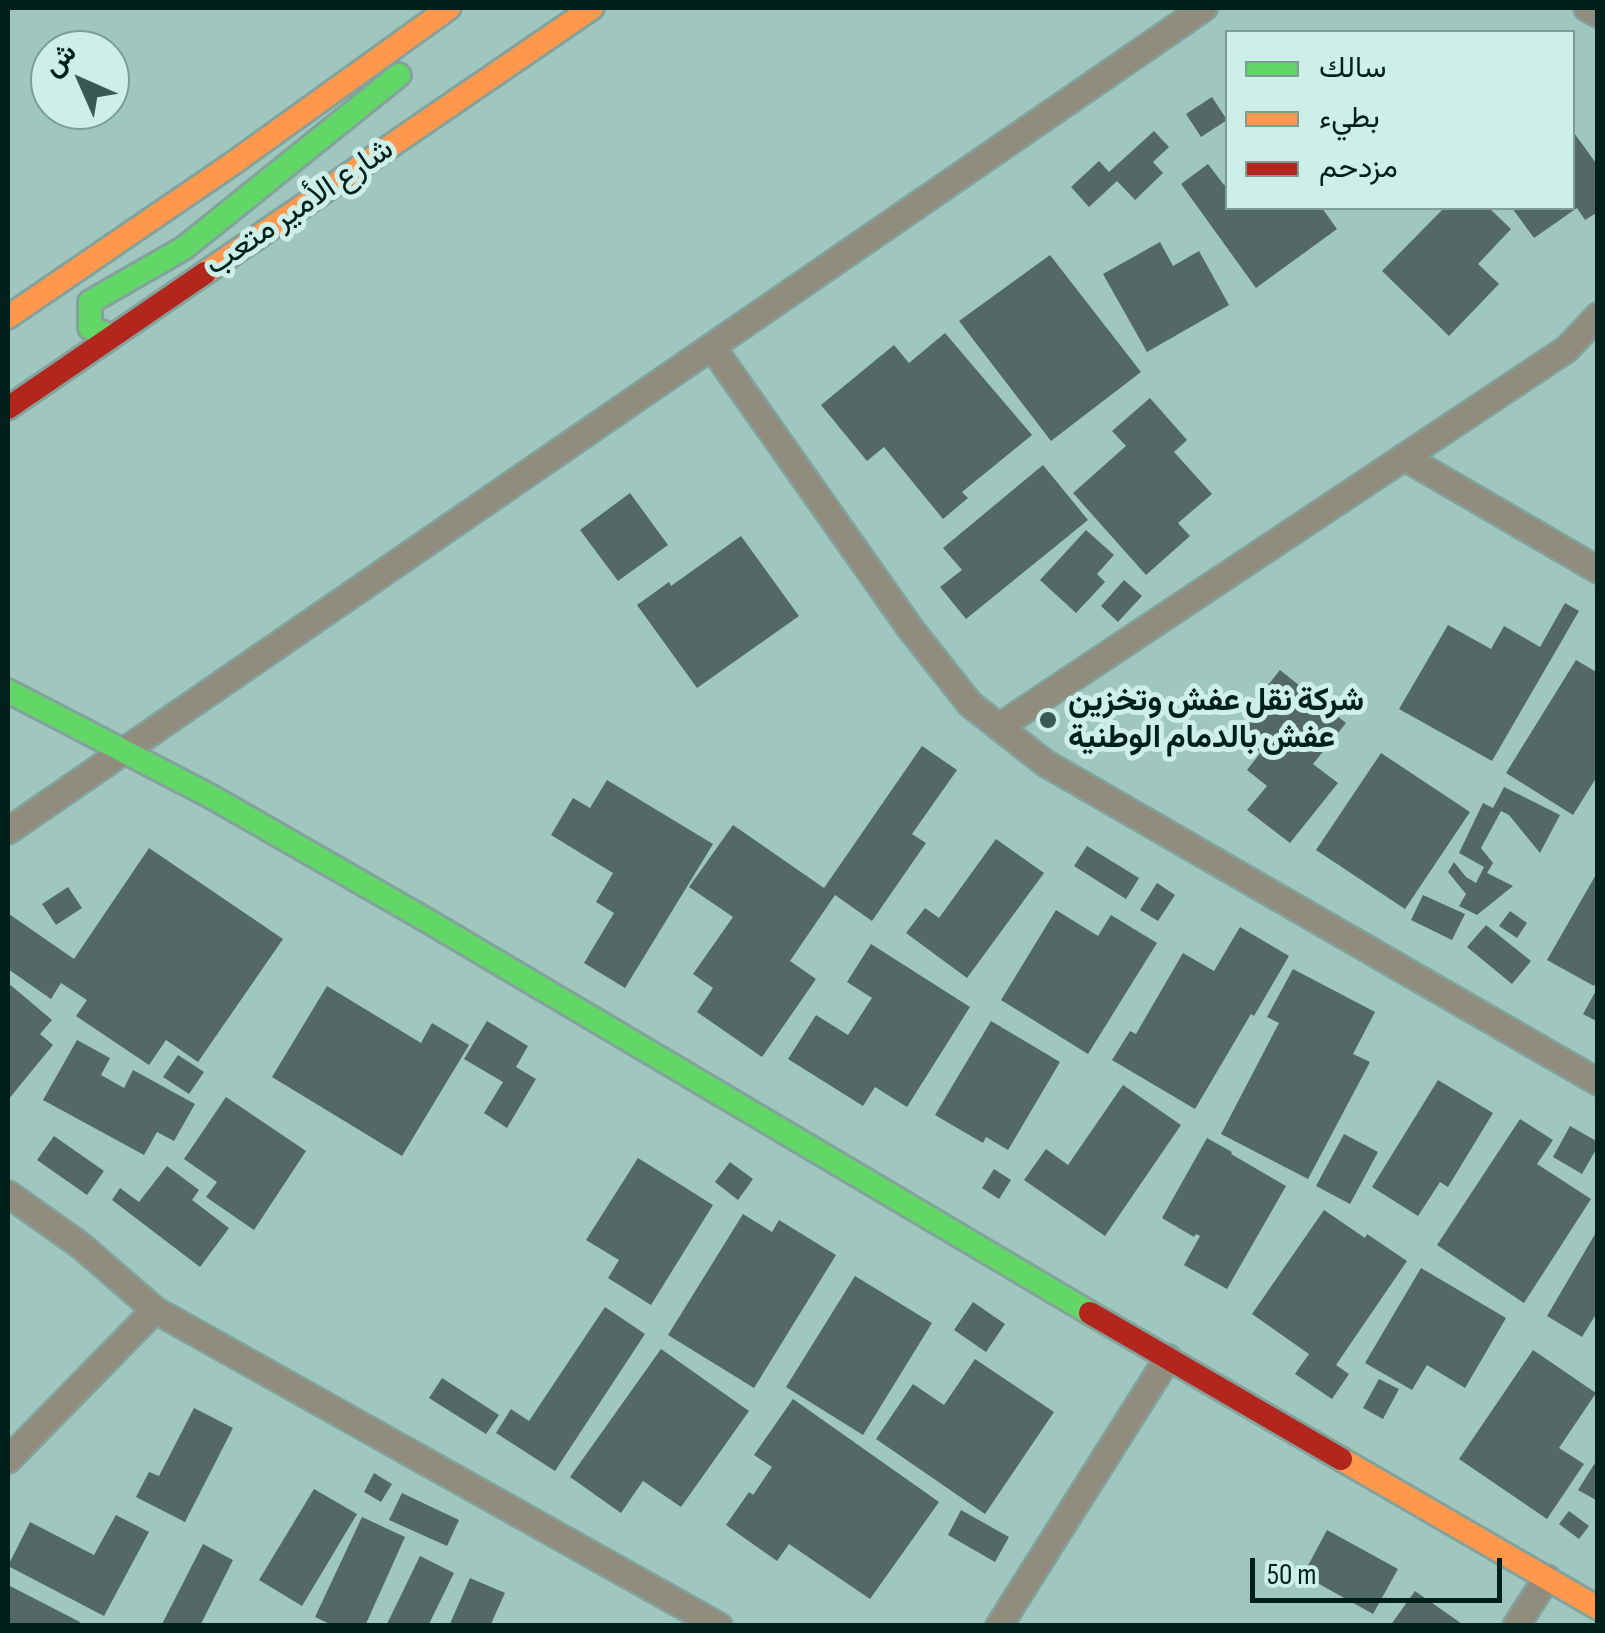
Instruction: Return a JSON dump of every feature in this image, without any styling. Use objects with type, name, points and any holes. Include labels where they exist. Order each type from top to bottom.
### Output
[{"type":"street","name":"شارع الأمير متعب","points":[[8,408],[592,8]]},
{"type":"street","points":[[8,831],[1204,8]]},
{"type":"street","points":[[1587,8],[1598,14]]},
{"type":"street","points":[[112,336],[90,328],[90,302],[184,248],[358,110],[409,66],[443,12]]},
{"type":"street","points":[[8,317],[232,164],[443,12]]},
{"type":"street","points":[[999,727],[1567,349],[1598,316]]},
{"type":"street","points":[[712,346],[910,628],[970,704],[1044,762],[1598,1082]]},
{"type":"street","points":[[8,427],[45,382]]},
{"type":"street","points":[[1404,457],[1598,570]]},
{"type":"street","points":[[8,692],[212,797],[428,921],[1598,1608]]},
{"type":"street","points":[[8,1194],[80,1244],[155,1310],[720,1626]]},
{"type":"street","points":[[8,1460],[155,1310]]},
{"type":"street","points":[[998,1626],[1168,1358]]},
{"type":"street","points":[[1516,1626],[1547,1578]]},
{"type":"building","points":[[1212,97],[1225,121],[1201,137],[1186,114]]},
{"type":"building","points":[[1154,131],[1169,147],[1153,162],[1163,173],[1135,200],[1117,181],[1089,207],[1071,187],[1099,161],[1109,172]]},
{"type":"building","points":[[1575,134],[1598,166],[1598,212],[1585,220],[1577,208]]},
{"type":"building","points":[[1208,164],[1225,184],[1225,210],[1323,210],[1337,229],[1256,288],[1181,184]]},
{"type":"building","points":[[1442,210],[1491,210],[1511,229],[1478,264],[1499,284],[1449,336],[1382,271]]},
{"type":"building","points":[[1513,210],[1574,210],[1534,238]]},
{"type":"building","points":[[1160,242],[1173,266],[1199,251],[1229,305],[1147,352],[1103,274]]},
{"type":"building","points":[[1050,255],[1141,372],[1051,441],[959,321]]},
{"type":"building","points":[[945,333],[1032,435],[962,492],[968,498],[943,519],[884,447],[867,461],[821,405],[894,345],[909,363]]},
{"type":"building","points":[[1150,398],[1187,440],[1174,452],[1212,494],[1178,523],[1190,536],[1146,575],[1073,493],[1126,446],[1112,431]]},
{"type":"building","points":[[1043,465],[1088,520],[966,619],[940,587],[962,570],[943,548]]},
{"type":"building","points":[[630,493],[668,545],[618,581],[580,530]]},
{"type":"building","points":[[1086,530],[1114,555],[1097,574],[1105,582],[1076,613],[1040,580]]},
{"type":"building","points":[[741,536],[799,616],[697,688],[637,605]]},
{"type":"building","points":[[1124,580],[1142,596],[1118,622],[1101,606]]},
{"type":"building","points":[[1565,603],[1579,611],[1492,761],[1399,709],[1448,625],[1491,649],[1504,626],[1540,647]]},
{"type":"building","points":[[1576,660],[1598,673],[1598,775],[1573,815],[1506,773]]},
{"type":"building","points":[[1280,670],[1346,723],[1313,764],[1338,783],[1290,843],[1247,810],[1267,786],[1247,770],[1261,752],[1239,735],[1259,709],[1253,704]]},
{"type":"building","points":[[922,746],[957,770],[912,834],[926,843],[872,921],[835,895],[790,961],[816,979],[762,1057],[697,1012],[713,988],[693,974],[733,917],[689,887],[733,825],[824,888]]},
{"type":"building","points":[[1381,753],[1470,812],[1405,909],[1316,850]]},
{"type":"building","points":[[607,780],[713,844],[625,988],[584,963],[614,913],[596,902],[613,873],[551,835],[573,798],[590,808]]},
{"type":"building","points":[[1504,787],[1560,815],[1540,853],[1509,815],[1501,811],[1481,848],[1493,863],[1487,873],[1513,886],[1477,915],[1459,906],[1466,894],[1448,872],[1454,862],[1476,883],[1484,867],[1459,853],[1483,803],[1493,808]]},
{"type":"building","points":[[996,839],[1044,873],[967,978],[906,933],[925,908],[939,918]]},
{"type":"building","points":[[1087,846],[1139,878],[1126,899],[1074,866]]},
{"type":"building","points":[[149,848],[283,939],[198,1062],[166,1040],[149,1065],[76,1016],[87,1000],[61,983],[51,999],[8,969],[9,914],[74,959]]},
{"type":"building","points":[[1598,871],[1598,979],[1594,986],[1547,960]]},
{"type":"building","points":[[1157,883],[1175,895],[1158,921],[1140,910]]},
{"type":"building","points":[[68,887],[82,908],[56,925],[42,904]]},
{"type":"building","points":[[1423,895],[1465,914],[1452,940],[1411,920]]},
{"type":"building","points":[[1056,910],[1098,936],[1111,915],[1157,943],[1088,1054],[1001,1000]]},
{"type":"building","points":[[1510,911],[1527,923],[1517,938],[1499,926]]},
{"type":"building","points":[[1486,925],[1531,961],[1512,984],[1467,947]]},
{"type":"building","points":[[1240,927],[1289,956],[1195,1109],[1112,1060],[1130,1031],[1136,1034],[1183,953],[1214,971]]},
{"type":"building","points":[[871,944],[970,1007],[907,1107],[875,1087],[863,1106],[788,1059],[816,1015],[848,1035],[872,998],[847,982]]},
{"type":"building","points":[[1293,969],[1375,1012],[1353,1054],[1370,1062],[1308,1179],[1221,1134],[1279,1023],[1267,1017]]},
{"type":"building","points":[[8,983],[52,1020],[40,1034],[53,1045],[8,1100]]},
{"type":"building","points":[[327,986],[421,1043],[432,1023],[469,1045],[402,1156],[272,1077]]},
{"type":"building","points":[[1598,987],[1598,1022],[1583,1014]]},
{"type":"building","points":[[487,1021],[528,1046],[516,1067],[536,1079],[507,1128],[484,1113],[503,1082],[464,1059]]},
{"type":"building","points":[[991,1021],[1060,1062],[1008,1150],[986,1137],[983,1143],[935,1115]]},
{"type":"building","points":[[77,1040],[110,1058],[101,1075],[124,1088],[133,1070],[195,1104],[174,1141],[157,1132],[144,1155],[43,1100]]},
{"type":"building","points":[[178,1055],[204,1072],[189,1094],[163,1077]]},
{"type":"building","points":[[1438,1080],[1493,1113],[1448,1187],[1440,1182],[1418,1216],[1372,1187]]},
{"type":"building","points":[[1123,1085],[1181,1125],[1105,1236],[1024,1180],[1046,1149],[1068,1165]]},
{"type":"building","points":[[226,1097],[306,1151],[254,1230],[206,1197],[217,1182],[184,1159]]},
{"type":"building","points":[[1520,1119],[1553,1140],[1537,1164],[1591,1199],[1524,1303],[1437,1245]]},
{"type":"building","points":[[1570,1126],[1598,1142],[1582,1174],[1553,1157]]},
{"type":"building","points":[[1344,1134],[1378,1152],[1350,1204],[1316,1186]]},
{"type":"building","points":[[54,1136],[104,1171],[87,1195],[37,1160]]},
{"type":"building","points":[[1207,1138],[1286,1186],[1227,1289],[1184,1265],[1200,1236],[1194,1237],[1162,1218]]},
{"type":"building","points":[[638,1158],[713,1205],[651,1305],[608,1278],[619,1260],[586,1240]]},
{"type":"building","points":[[730,1162],[753,1179],[738,1200],[715,1182]]},
{"type":"building","points":[[167,1166],[199,1190],[192,1200],[229,1228],[200,1267],[112,1200],[120,1188],[139,1202]]},
{"type":"building","points":[[994,1169],[1011,1180],[999,1199],[982,1188]]},
{"type":"building","points":[[1324,1210],[1407,1261],[1336,1365],[1349,1374],[1332,1399],[1295,1374],[1309,1354],[1252,1314]]},
{"type":"building","points":[[743,1214],[772,1232],[779,1220],[836,1255],[754,1388],[668,1335]]},
{"type":"building","points":[[1598,1229],[1598,1311],[1582,1337],[1547,1316]]},
{"type":"building","points":[[1421,1268],[1506,1318],[1465,1388],[1427,1365],[1412,1390],[1365,1363]]},
{"type":"building","points":[[855,1276],[932,1323],[863,1435],[786,1387]]},
{"type":"building","points":[[973,1302],[1005,1324],[986,1352],[954,1330]]},
{"type":"building","points":[[605,1307],[645,1334],[555,1471],[496,1433],[511,1409],[529,1421]]},
{"type":"building","points":[[661,1349],[749,1411],[681,1507],[643,1481],[621,1513],[570,1477]]},
{"type":"building","points":[[1533,1350],[1596,1393],[1559,1448],[1584,1464],[1547,1519],[1459,1459]]},
{"type":"building","points":[[975,1359],[1054,1412],[985,1514],[876,1439],[913,1384],[944,1405]]},
{"type":"building","points":[[442,1378],[499,1415],[486,1434],[429,1398]]},
{"type":"building","points":[[1379,1379],[1399,1389],[1383,1419],[1363,1408]]},
{"type":"building","points":[[793,1399],[939,1502],[870,1599],[789,1544],[777,1561],[726,1525],[772,1467],[754,1455]]},
{"type":"building","points":[[194,1408],[233,1428],[185,1522],[136,1497],[149,1472],[159,1476]]},
{"type":"building","points":[[1598,1458],[1598,1501],[1578,1490]]},
{"type":"building","points":[[374,1473],[392,1484],[381,1502],[364,1492]]},
{"type":"building","points":[[314,1489],[357,1514],[302,1606],[259,1580]]},
{"type":"building","points":[[402,1493],[459,1520],[447,1546],[389,1520]]},
{"type":"building","points":[[961,1510],[1009,1537],[995,1562],[948,1535]]},
{"type":"building","points":[[1569,1511],[1589,1526],[1579,1539],[1559,1524]]},
{"type":"building","points":[[116,1515],[149,1532],[104,1616],[8,1566],[30,1522],[94,1555]]},
{"type":"building","points":[[362,1517],[405,1537],[365,1626],[334,1626],[315,1617]]},
{"type":"building","points":[[1327,1530],[1398,1569],[1373,1614],[1303,1575]]},
{"type":"building","points":[[203,1544],[233,1560],[200,1626],[161,1626]]},
{"type":"building","points":[[420,1556],[454,1573],[428,1626],[386,1626]]},
{"type":"building","points":[[470,1578],[505,1593],[490,1626],[449,1626]]},
{"type":"building","points":[[8,1585],[80,1622],[78,1626],[8,1626]]},
{"type":"building","points":[[1415,1591],[1465,1626],[1390,1626]]},
{"type":"traffic: fast","points":[[112,336],[90,328],[90,302],[184,248],[399,75]]},
{"type":"traffic: fast","points":[[8,691],[212,797],[428,921],[1090,1313]]},
{"type":"traffic: slow","points":[[8,317],[232,164],[449,8]]},
{"type":"traffic: slow","points":[[205,273],[592,8]]},
{"type":"traffic: slow","points":[[1341,1459],[1598,1608]]},
{"type":"traffic: jam","points":[[8,408],[205,273]]},
{"type":"traffic: jam","points":[[1090,1313],[1341,1459]]},
{"type":"place","name":"شركة نقل عفش وتخزين عفش بالدمام الوطنية","points":[[1048,720]]}]
